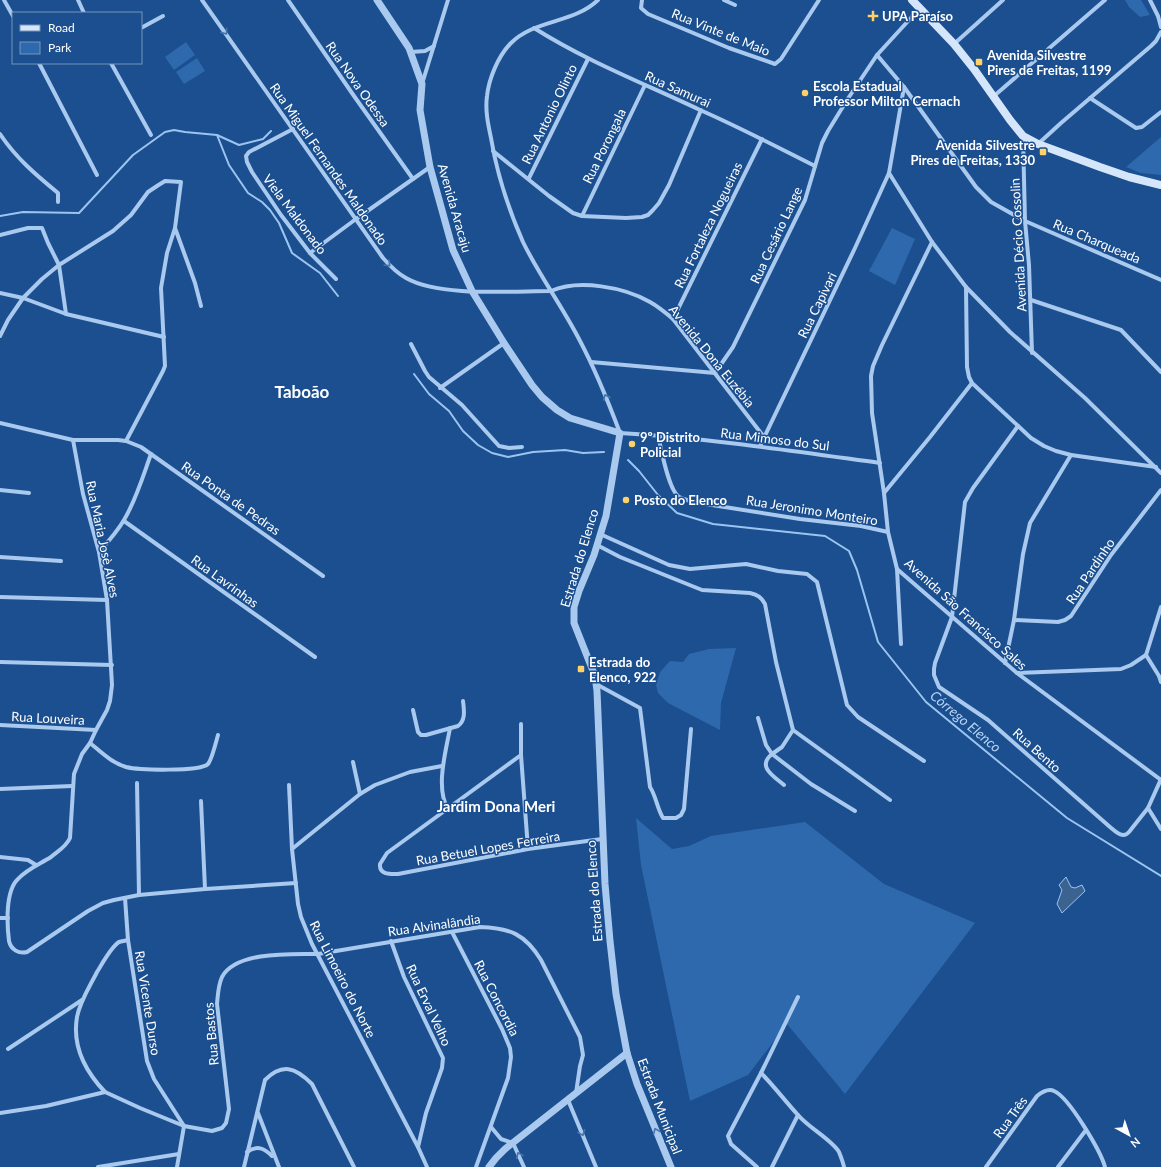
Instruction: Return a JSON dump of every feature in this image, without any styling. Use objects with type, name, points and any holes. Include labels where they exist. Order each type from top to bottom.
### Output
[{"type":"main road","points":[[912,0],[954,44],[974,68],[1023,136],[1038,144],[1129,177],[1161,185]]},
{"type":"street","points":[[4,0],[12,14]]},
{"type":"street","points":[[78,0],[84,12]]},
{"type":"street","name":"Rua Miguel Fernandes Maldonado","points":[[202,0],[383,258],[392,268],[406,278],[431,288],[472,291]]},
{"type":"street","name":"Rua Nova Odessa","points":[[288,0],[413,179]]},
{"type":"street","name":"Avenida Aracaju","points":[[377,0],[411,52],[422,84],[420,110],[430,167],[452,250],[472,291],[504,343],[532,385],[542,397],[570,418],[620,433]]},
{"type":"street","points":[[422,84],[448,0]]},
{"type":"street","name":"Estrada do Elenco","points":[[598,0],[579,13],[568,18],[534,28],[523,33],[510,44],[500,59],[492,78],[487,96],[487,119],[493,151],[507,205],[524,243],[591,362],[607,397],[620,433],[606,516],[574,607],[574,623],[591,664],[596,684],[605,884],[612,966],[627,1053]]},
{"type":"street","name":"Rua Vinte de Maio","points":[[642,0],[641,8],[648,14],[729,48],[775,64],[781,58],[819,0]]},
{"type":"street","points":[[724,0],[735,5]]},
{"type":"street","points":[[954,44],[1003,0]]},
{"type":"street","points":[[994,96],[1105,0]]},
{"type":"street","points":[[1150,0],[1158,16],[1161,27]]},
{"type":"street","name":"Rua Cesário Lange","points":[[715,373],[733,347],[805,200],[822,143],[828,131],[846,100],[877,55],[920,8]]},
{"type":"street","points":[[142,27],[163,16]]},
{"type":"street","name":"Rua Samurai","points":[[534,28],[588,59],[701,110],[815,166]]},
{"type":"street","points":[[1038,144],[1151,46],[1161,32]]},
{"type":"street","points":[[411,52],[425,51],[434,46]]},
{"type":"street","name":"Rua Charqueada","points":[[877,55],[904,87],[983,195],[996,205],[1025,221],[1161,280]]},
{"type":"street","name":"Rua Antonio Olinto","points":[[528,178],[588,59]]},
{"type":"street","points":[[39,64],[97,175]]},
{"type":"street","points":[[112,64],[151,135]]},
{"type":"street","name":"Rua Porongala","points":[[582,216],[645,86]]},
{"type":"street","name":"Rua Capivari","points":[[760,446],[855,248],[889,172],[904,87]]},
{"type":"street","points":[[1090,98],[1136,128],[1142,127],[1161,112]]},
{"type":"street","points":[[493,151],[563,206],[582,216],[626,218],[642,217],[653,210],[659,203],[701,110]]},
{"type":"street","name":"Viela Maldonado","points":[[293,129],[251,151],[246,156],[247,162],[262,188],[310,253],[336,279]]},
{"type":"street","points":[[0,134],[22,162],[58,193],[58,202]]},
{"type":"street","name":"Avenida Décio Cossolin","points":[[1023,136],[1025,221],[1031,300],[1032,353]]},
{"type":"street","name":"Rua Fortaleza Nogueiras","points":[[673,319],[762,139]]},
{"type":"street","points":[[310,253],[430,167]]},
{"type":"street","points":[[889,172],[932,242],[966,287],[984,307],[1032,353],[1085,398],[1161,473]]},
{"type":"street","points":[[0,336],[8,320],[24,298],[42,278],[59,265],[113,231],[131,215],[148,192],[165,181],[181,183],[174,228],[164,264],[161,288],[164,337],[164,371],[126,441],[73,440],[0,423]]},
{"type":"street","points":[[0,235],[28,228],[42,228],[59,265],[66,314]]},
{"type":"street","points":[[174,228],[202,306]]},
{"type":"street","name":"Avenida São Francisco Sales","points":[[932,242],[882,345],[871,376],[872,413],[880,463],[888,532],[897,569],[1017,673],[1161,779]]},
{"type":"street","name":"Avenida Dona Euzébia","points":[[472,291],[551,291],[568,286],[604,287],[632,294],[650,302],[673,319],[764,437]]},
{"type":"street","points":[[966,287],[967,367],[972,383],[1031,438],[1044,446],[1071,455],[1156,467]]},
{"type":"street","points":[[0,293],[24,298],[66,314],[164,337]]},
{"type":"street","points":[[1031,300],[1121,330],[1161,372]]},
{"type":"street","points":[[440,388],[504,343]]},
{"type":"street","points":[[411,344],[425,371],[440,388],[462,405],[499,446],[509,448],[522,447]]},
{"type":"street","points":[[591,362],[715,373]]},
{"type":"street","points":[[884,493],[972,383]]},
{"type":"street","points":[[952,616],[965,502],[973,488],[1018,426]]},
{"type":"street","name":"Rua Mimoso do Sul","points":[[620,433],[658,435],[760,446],[880,463]]},
{"type":"street","name":"Rua Jeronimo Monteiro","points":[[658,435],[674,491],[678,496],[684,499],[693,502],[861,526],[888,532]]},
{"type":"street","name":"Rua Maria Josè Alves","points":[[73,440],[83,494],[99,552],[107,600],[112,665],[112,694],[107,710],[77,764],[72,786],[70,838],[68,842],[58,852],[36,865],[13,884],[10,892],[8,918],[10,944],[17,952],[22,953],[36,947],[88,911],[103,903],[124,898]]},
{"type":"street","name":"Rua Ponta de Pedras","points":[[126,441],[141,447],[323,576]]},
{"type":"street","points":[[99,552],[114,536],[124,521],[151,454]]},
{"type":"street","points":[[1006,663],[1014,620],[1023,554],[1030,523],[1071,455]]},
{"type":"street","points":[[0,490],[29,493]]},
{"type":"street","name":"Rua Pardinho","points":[[1014,620],[1058,622],[1071,616],[1111,555],[1161,490]]},
{"type":"street","name":"Rua Lavrinhas","points":[[124,521],[315,657]]},
{"type":"street","points":[[600,534],[669,565],[690,569],[746,564],[778,571],[803,572],[811,575],[817,582],[847,705],[858,717],[924,761]]},
{"type":"street","points":[[597,545],[620,557],[702,590],[750,593],[757,594],[761,597],[765,604],[776,662],[793,730],[890,800]]},
{"type":"street","points":[[0,557],[61,561]]},
{"type":"street","points":[[897,569],[901,644]]},
{"type":"street","points":[[0,598],[107,600]]},
{"type":"street","points":[[1017,673],[1121,669],[1131,666],[1146,654],[1161,607]]},
{"type":"street","name":"Rua Bento","points":[[952,616],[935,663],[934,675],[939,687],[988,720],[1092,812],[1117,832],[1127,835],[1148,808],[1161,779]]},
{"type":"street","points":[[1146,654],[1161,682]]},
{"type":"street","points":[[0,662],[112,665]]},
{"type":"street","points":[[596,684],[640,708],[650,788],[664,818],[676,818],[684,809],[691,729]]},
{"type":"street","points":[[413,710],[416,730],[422,735],[458,726],[463,721],[463,701]]},
{"type":"street","points":[[758,718],[766,745],[772,754],[811,784],[855,811]]},
{"type":"street","points":[[521,724],[521,755],[528,849]]},
{"type":"street","name":"Rua Louveira","points":[[0,726],[96,730]]},
{"type":"street","points":[[450,728],[442,766],[443,799],[448,809],[521,755]]},
{"type":"street","points":[[784,785],[769,773],[766,769],[766,763],[772,754],[782,747],[793,730]]},
{"type":"street","points":[[90,743],[114,762],[126,767],[177,770],[198,768],[206,765],[210,760],[218,735]]},
{"type":"street","points":[[353,762],[360,794]]},
{"type":"street","points":[[292,849],[360,794],[390,778],[410,772],[442,766]]},
{"type":"street","points":[[137,783],[139,895]]},
{"type":"street","name":"Rua Limoeiro do Norte","points":[[289,785],[292,849],[301,917],[318,954],[418,1146],[426,1167]]},
{"type":"street","points":[[0,789],[72,786]]},
{"type":"street","points":[[200,801],[205,889]]},
{"type":"street","points":[[1148,808],[1161,829]]},
{"type":"street","name":"Rua Betuel Lopes Ferreira","points":[[448,809],[387,853],[381,862],[380,868],[383,872],[398,874],[528,849],[602,839]]},
{"type":"street","points":[[0,857],[28,860],[36,865]]},
{"type":"street","points":[[124,898],[139,895],[205,889],[296,883]]},
{"type":"street","name":"Rua Vicente Durso","points":[[124,898],[128,940],[147,1061],[154,1079],[184,1126]]},
{"type":"street","points":[[0,918],[8,918]]},
{"type":"street","name":"Rua Alvinalândia","points":[[318,954],[480,927],[498,927],[511,931],[524,939],[535,950],[580,1037],[583,1055],[576,1094]]},
{"type":"street","name":"Rua Concordia","points":[[452,932],[502,1029],[510,1048],[511,1057],[508,1078],[476,1167]]},
{"type":"street","points":[[0,1113],[46,1106],[105,1092],[94,1080],[84,1063],[79,1050],[76,1028],[77,1016],[82,1000],[102,964],[119,942],[128,940]]},
{"type":"street","name":"Rua Erval Velho","points":[[391,941],[404,977],[443,1058],[442,1068],[426,1114],[418,1146]]},
{"type":"street","name":"Rua Bastos","points":[[105,1092],[184,1126],[212,1131],[222,1128],[228,1118],[229,1109],[217,1004],[218,986],[223,975],[231,966],[249,959],[274,955],[318,954]]},
{"type":"street","points":[[757,1167],[731,1144],[728,1136],[798,997]]},
{"type":"street","points":[[8,1049],[82,1000]]},
{"type":"street","points":[[489,1167],[496,1158],[514,1143],[627,1053]]},
{"type":"street","name":"Estrada Municipal","points":[[627,1053],[636,1084],[670,1167]]},
{"type":"street","points":[[244,1167],[261,1090],[265,1080],[271,1073],[279,1069],[288,1069],[298,1072],[312,1084],[354,1167]]},
{"type":"street","points":[[761,1073],[812,1130],[836,1149],[840,1154],[844,1167]]},
{"type":"street","name":"Rua Três","points":[[986,1167],[1037,1096],[1048,1090],[1054,1090],[1069,1103],[1086,1130],[1105,1167]]},
{"type":"street","points":[[568,1100],[596,1167]]},
{"type":"street","points":[[257,1112],[279,1167]]},
{"type":"street","points":[[772,1167],[798,1115]]},
{"type":"street","points":[[177,1167],[184,1126]]},
{"type":"street","points":[[491,1127],[501,1139],[514,1143]]},
{"type":"street","points":[[1058,1167],[1086,1130]]},
{"type":"street","points":[[514,1143],[524,1167]]},
{"type":"street","points":[[246,1153],[254,1148],[263,1148],[274,1157]]},
{"type":"street","points":[[98,1167],[179,1154]]},
{"type":"green space","points":[[1125,0],[1141,0],[1150,15],[1140,17],[1129,7]]},
{"type":"green space","points":[[186,42],[195,55],[174,70],[165,57]]},
{"type":"green space","points":[[197,58],[205,71],[184,84],[176,72]]},
{"type":"green space","points":[[1161,137],[1161,175],[1141,173],[1126,167]]},
{"type":"green space","points":[[892,228],[915,239],[895,285],[869,271]]},
{"type":"green space","points":[[736,648],[721,703],[720,730],[668,703],[658,693],[656,685],[660,672],[670,661],[683,662],[689,654],[709,649]]},
{"type":"green space","points":[[636,818],[672,849],[689,846],[711,836],[805,822],[884,884],[975,923],[845,1094],[787,1024],[748,1075],[690,1101],[641,865]]},
{"type":"shaded area","points":[[1066,877],[1071,887],[1075,888],[1082,885],[1085,891],[1062,913],[1057,904],[1062,890],[1059,885]]},
{"type":"waterway","points":[[0,216],[23,212],[79,213],[133,155],[165,132],[174,130],[217,135],[239,145],[263,139],[271,131]]},
{"type":"waterway","points":[[217,135],[229,165],[248,193],[262,202],[270,210],[279,223],[292,253],[320,273],[338,296]]},
{"type":"waterway","points":[[414,374],[429,394],[449,411],[463,431],[478,445],[492,453],[508,457],[533,452],[565,450],[583,453],[604,452]]},
{"type":"waterway","name":"Córrego Elenco","points":[[628,460],[658,495],[677,513],[713,524],[825,536],[849,551],[857,570],[878,642],[926,702],[1067,818],[1161,876]]},
{"type":"place","name":"UPA Paraíso","points":[[873,16]]},
{"type":"place","name":"Avenida Silvestre Pires de Freitas, 1199","points":[[979,62]]},
{"type":"place","name":"Escola Estadual Professor Milton Cernach","points":[[805,93]]},
{"type":"place","name":"Avenida Silvestre Pires de Freitas, 1330","points":[[1043,152]]},
{"type":"place","name":"9º Distrito Policial","points":[[632,444]]},
{"type":"place","name":"Posto do Elenco","points":[[626,500]]},
{"type":"place","name":"Estrada do Elenco, 922","points":[[581,669]]},
{"type":"district","name":"Taboão","points":[[302,391]]},
{"type":"district","name":"Jardim Dona Meri","points":[[496,806]]}]
